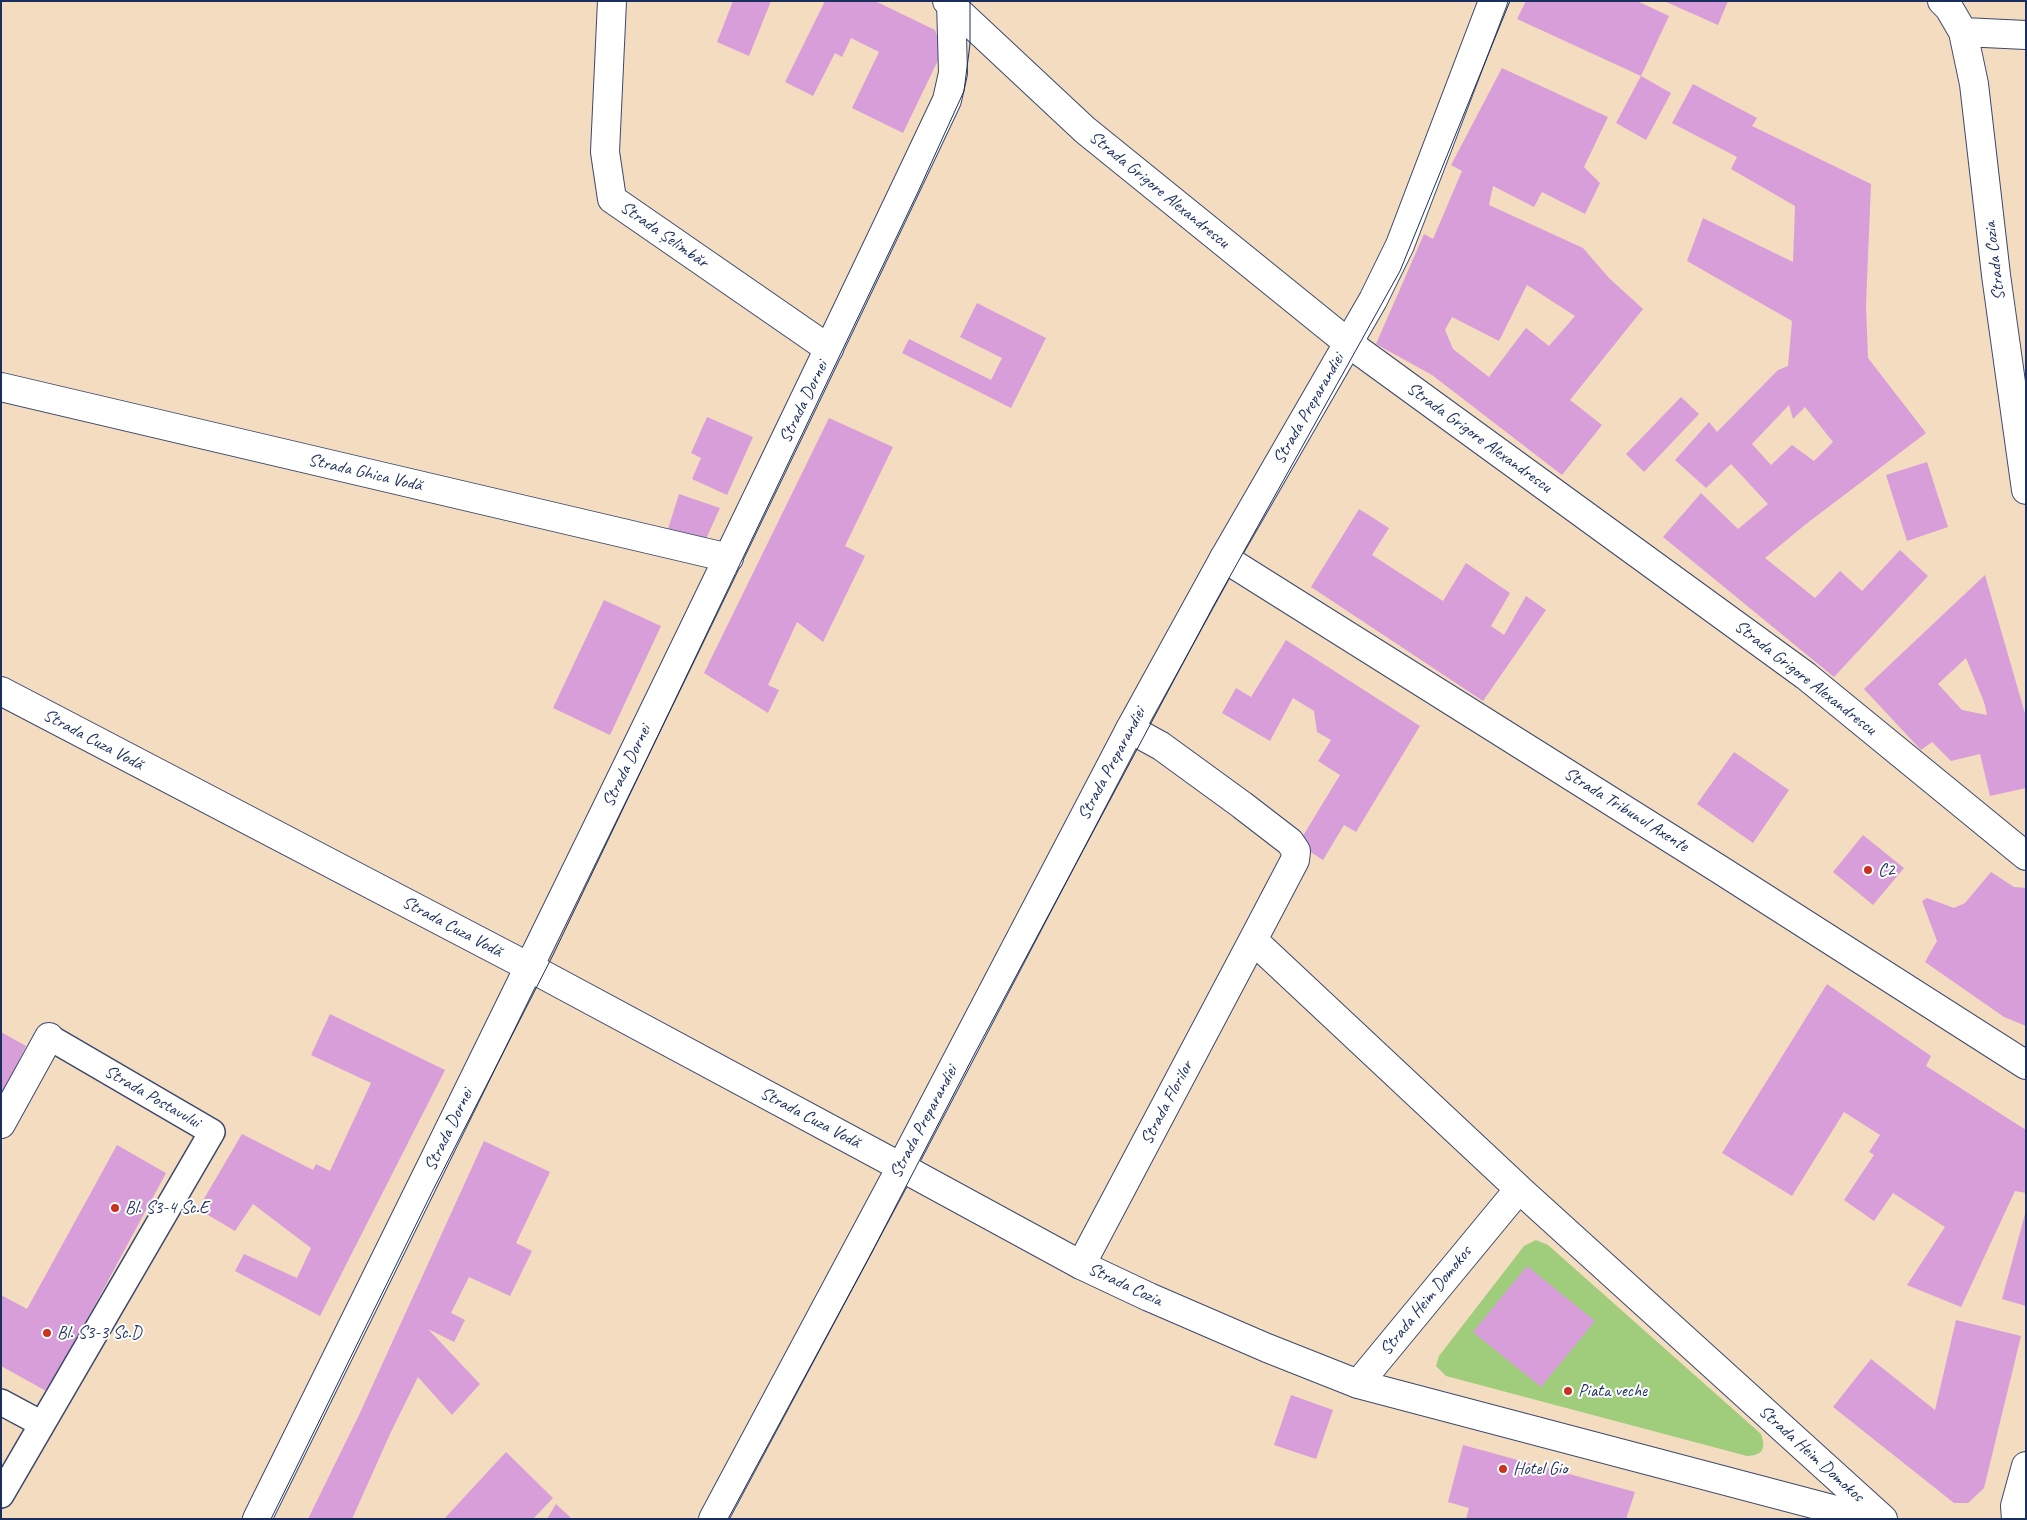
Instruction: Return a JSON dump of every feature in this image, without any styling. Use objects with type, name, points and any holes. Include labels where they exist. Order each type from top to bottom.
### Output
[{"type":"street","name":"Strada Șelimbăr","points":[[612,1],[605,152],[612,199],[829,350]]},
{"type":"street","name":"Strada Preparandiei","points":[[713,1519],[901,1167],[1130,729],[1224,558],[1347,342],[1373,300],[1400,245],[1493,1]]},
{"type":"street","name":"Strada Cozia","points":[[1942,1],[1949,8],[1963,32],[1974,84],[1996,275],[2026,490]]},
{"type":"street","name":"Strada Dornei","points":[[257,1519],[729,558],[947,100],[953,73],[950,2]]},
{"type":"street","name":"Strada Grigore Alexandrescu","points":[[950,2],[1085,130],[1347,342],[1806,676],[2026,856]]},
{"type":"street","points":[[1963,32],[2026,35]]},
{"type":"street","name":"Strada Ghica Vodă","points":[[1,387],[729,558]]},
{"type":"street","name":"Strada Tribunul Axente","points":[[1224,558],[1719,869],[2026,1065]]},
{"type":"street","name":"Strada Cuza Vodă","points":[[1,692],[529,967],[901,1167]]},
{"type":"street","name":"Strada Florilor","points":[[1081,1265],[1295,860],[1296,851],[1290,842],[1242,805],[1161,746],[1130,729]]},
{"type":"street","points":[[1253,940],[1519,1189]]},
{"type":"street","name":"Strada Postavului","points":[[1,1124],[49,1037],[212,1132],[1,1495]]},
{"type":"street","name":"Strada Cozia","points":[[901,1167],[1081,1265],[1149,1298],[1249,1341],[1358,1384]]},
{"type":"street","name":"Strada Heim Domokos","points":[[1870,1519],[1358,1384],[1519,1189],[1883,1519]]},
{"type":"street","points":[[1,1402],[42,1424]]},
{"type":"street","points":[[2016,1519],[2015,1506],[2026,1466]]},
{"type":"green space","points":[[1536,1240],[1548,1245],[1761,1434],[1763,1447],[1760,1453],[1747,1456],[1446,1376],[1436,1366],[1439,1356],[1524,1246]]},
{"type":"building","points":[[733,1],[771,1],[749,56],[717,42]]},
{"type":"building","points":[[825,1],[875,1],[935,30],[942,52],[903,133],[852,108],[879,52],[851,38],[842,57],[835,53],[813,96],[785,82]]},
{"type":"building","points":[[1526,1],[1637,1],[1669,16],[1641,76],[1517,19]]},
{"type":"building","points":[[1664,1],[1728,1],[1718,25]]},
{"type":"building","points":[[1502,68],[1608,117],[1584,167],[1600,183],[1585,214],[1542,192],[1534,207],[1493,186],[1489,205],[1583,248],[1609,278],[1643,309],[1570,400],[1602,425],[1562,475],[1432,375],[1376,344],[1424,234],[1433,239],[1462,171],[1451,165]],"holes":[[[1527,285],[1575,316],[1549,346],[1526,328],[1489,377],[1453,349],[1445,330],[1452,317],[1499,341]]]},
{"type":"building","points":[[1641,76],[1671,93],[1646,140],[1616,123]]},
{"type":"building","points":[[1693,84],[1757,118],[1752,126],[1871,184],[1866,305],[1868,358],[1926,433],[1806,524],[1765,558],[1815,598],[1840,571],[1862,591],[1900,550],[1928,576],[1834,677],[1663,537],[1701,493],[1738,529],[1768,504],[1731,464],[1706,488],[1675,460],[1709,422],[1717,432],[1778,370],[1788,366],[1792,321],[1687,261],[1703,218],[1793,262],[1795,206],[1731,169],[1737,157],[1672,123]],"holes":[[[1789,405],[1793,419],[1805,407],[1833,442],[1814,461],[1792,445],[1771,465],[1752,444]]]},
{"type":"building","points":[[977,303],[1046,338],[1011,408],[902,353],[909,339],[991,380],[1002,358],[960,337]]},
{"type":"building","points":[[1681,397],[1699,414],[1644,472],[1626,454]]},
{"type":"building","points":[[707,417],[753,437],[727,495],[692,479],[701,458],[691,453]]},
{"type":"building","points":[[829,418],[893,447],[845,546],[865,556],[823,642],[797,622],[768,685],[779,690],[768,713],[704,673]]},
{"type":"building","points":[[1927,462],[1948,527],[1907,541],[1886,475]]},
{"type":"building","points":[[679,494],[720,508],[706,539],[668,529]]},
{"type":"building","points":[[1359,509],[1389,528],[1372,555],[1443,601],[1466,563],[1510,593],[1491,626],[1504,635],[1526,596],[1546,610],[1483,701],[1311,587]]},
{"type":"building","points":[[1985,575],[2026,717],[2026,788],[1990,796],[1980,754],[1951,761],[1932,742],[1921,750],[1864,689]],"holes":[[[1966,658],[1984,702],[1987,715],[1962,710],[1938,684]]]},
{"type":"building","points":[[604,600],[661,626],[610,735],[553,708]]},
{"type":"building","points":[[1286,640],[1420,726],[1356,832],[1344,825],[1323,860],[1298,844],[1340,775],[1318,761],[1331,740],[1317,732],[1314,711],[1293,698],[1270,741],[1222,713],[1236,688],[1251,697]]},
{"type":"building","points":[[1734,752],[1789,790],[1753,843],[1697,804]]},
{"type":"building","name":"C2","points":[[1863,835],[1904,868],[1873,905],[1833,872]]},
{"type":"building","points":[[1991,872],[2014,887],[2026,888],[2026,1026],[2004,1017],[1925,962],[1937,941],[1922,901],[1927,898],[1954,908],[1965,903]]},
{"type":"building","points":[[1827,984],[1931,1056],[1926,1066],[2026,1130],[2026,1193],[2015,1191],[1961,1307],[1907,1285],[1945,1227],[1893,1193],[1874,1221],[1844,1200],[1874,1155],[1869,1152],[1880,1135],[1844,1112],[1792,1196],[1722,1153]]},
{"type":"building","points":[[330,1014],[445,1070],[320,1316],[235,1271],[244,1254],[297,1278],[311,1248],[253,1204],[235,1231],[198,1209],[242,1134],[313,1170],[316,1164],[330,1171],[371,1083],[311,1055]]},
{"type":"building","points":[[1,1032],[26,1046],[1,1098]]},
{"type":"building","points":[[484,1141],[550,1172],[516,1243],[532,1251],[510,1296],[469,1277],[451,1313],[465,1320],[454,1342],[428,1329],[480,1384],[452,1415],[418,1377],[352,1519],[308,1519],[359,1415]]},
{"type":"building","points":[[117,1145],[166,1173],[48,1392],[1,1366],[1,1295],[27,1309]]},
{"type":"building","points":[[2026,1214],[2026,1306],[2002,1299]]},
{"type":"building","points":[[1527,1266],[1595,1321],[1541,1387],[1473,1332]]},
{"type":"building","points":[[1956,1320],[2021,1336],[1984,1488],[1968,1503],[1954,1503],[1833,1407],[1871,1359],[1935,1410]]},
{"type":"building","points":[[1291,1395],[1333,1410],[1316,1459],[1274,1445]]},
{"type":"building","name":"Hotel Gio","points":[[1463,1445],[1635,1492],[1626,1519],[1466,1519],[1469,1508],[1448,1502]]},
{"type":"building","points":[[506,1452],[553,1498],[533,1519],[444,1519]]},
{"type":"building","points":[[556,1504],[572,1519],[547,1519]]},
{"type":"tram line","points":[[271,1519],[433,1190],[553,955],[918,192],[964,91],[970,44],[970,1]]},
{"type":"tram line","points":[[728,1519],[871,1254],[975,1053],[1214,605],[1400,271],[1510,1]]},
{"type":"place","name":"C2","points":[[1868,870]]},
{"type":"place","name":"Bl. S3-4 Sc.E","points":[[115,1208]]},
{"type":"place","name":"Bl. S3-3 Sc.D","points":[[47,1333]]},
{"type":"place","name":"Piata veche","points":[[1568,1391]]},
{"type":"place","name":"Hotel Gio","points":[[1503,1469]]}]
